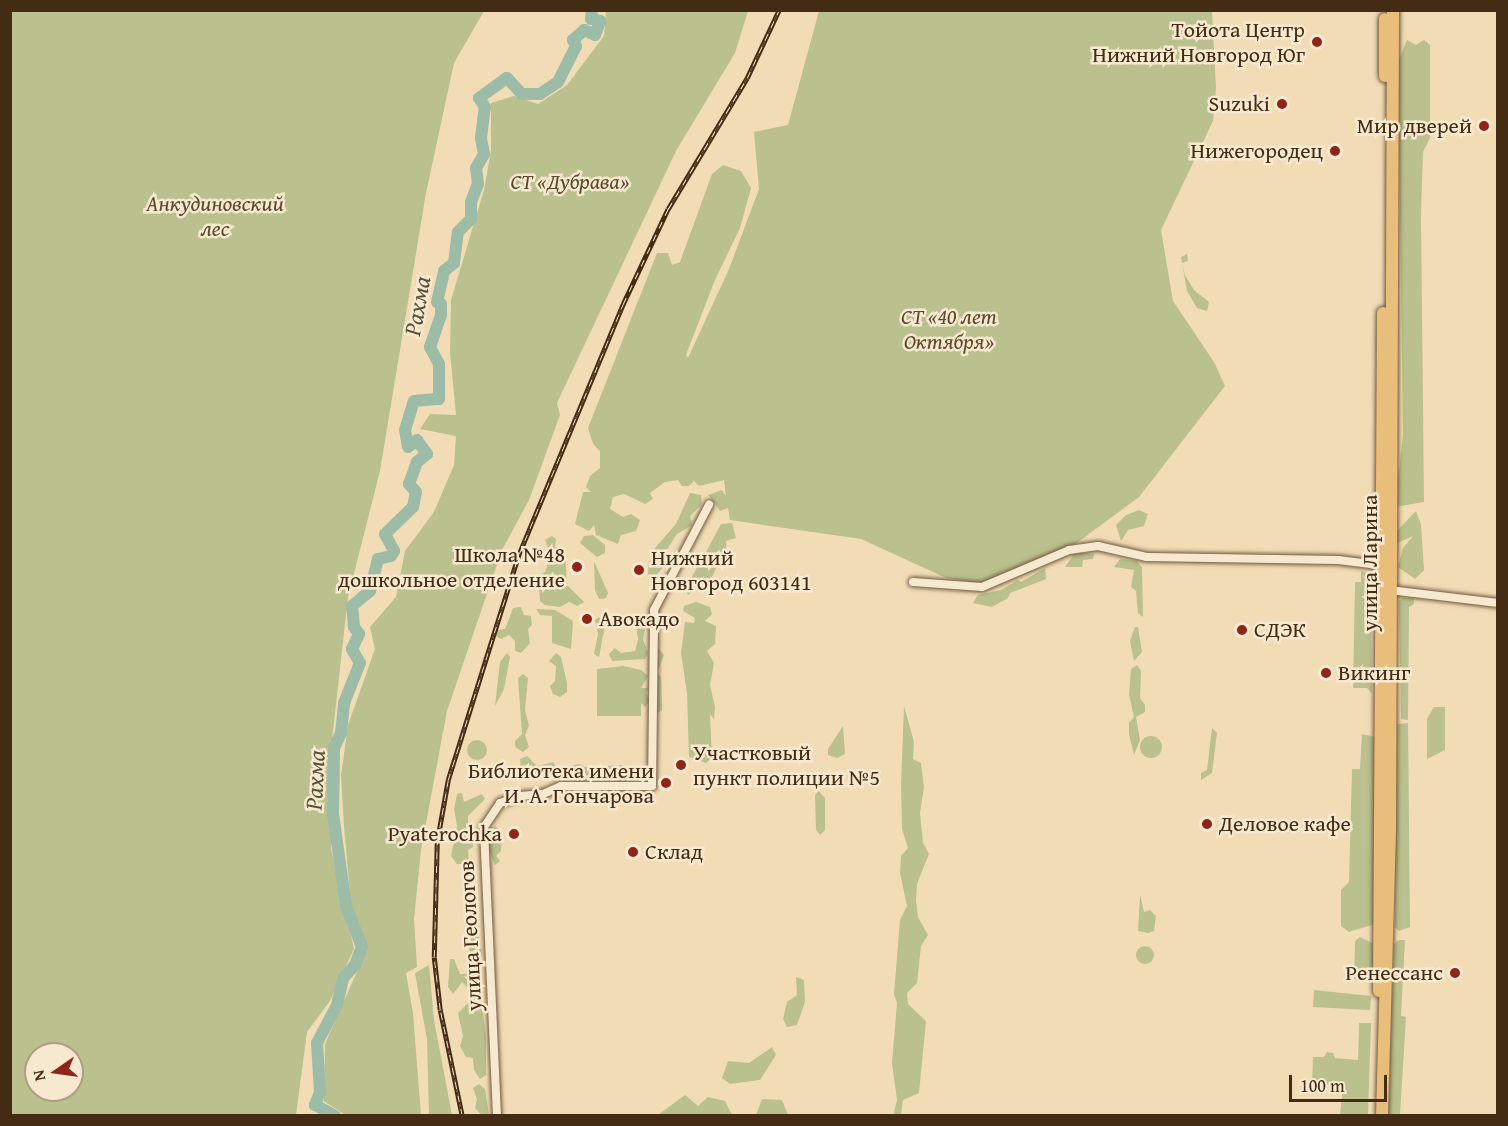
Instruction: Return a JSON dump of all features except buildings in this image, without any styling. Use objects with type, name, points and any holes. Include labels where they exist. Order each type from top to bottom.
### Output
[{"type":"main road","name":"улица Ларина","points":[[1382,1116],[1390,830],[1385,590],[1379,565],[1385,10]]},
{"type":"main road","name":"улица Ларина","points":[[1376,1116],[1393,10]]},
{"type":"street","name":"улица Геологов","points":[[497,1116],[483,832],[500,803],[543,794],[561,786],[652,786],[654,610],[709,505]]},
{"type":"street","points":[[913,582],[981,587],[1070,550],[1088,546],[1148,556],[1338,560],[1379,565]]},
{"type":"street","points":[[1385,590],[1497,603]]},
{"type":"green space","name":"Анкудиновский лес","points":[[10,11],[484,11],[454,63],[426,193],[380,471],[348,597],[331,749],[331,849],[354,949],[330,1001],[307,1032],[296,1115],[11,1115]]},
{"type":"green space","name":"СТ «Дубрава»","points":[[606,11],[748,11],[735,53],[676,151],[557,403],[560,415],[529,500],[502,550],[447,711],[421,850],[414,919],[417,967],[406,973],[413,1013],[421,1115],[345,1115],[324,1101],[325,1044],[367,949],[351,905],[344,826],[341,776],[348,725],[375,649],[370,627],[396,597],[405,551],[434,512],[454,465],[456,436],[420,429],[430,414],[456,415],[450,352],[451,300],[484,190],[491,151],[491,103],[514,96],[538,104],[567,85],[604,36]]},
{"type":"green space","name":"СТ «40 лет Октября»","points":[[819,11],[1212,11],[1216,88],[1213,121],[1161,230],[1173,301],[1214,362],[1225,386],[1139,497],[1070,548],[1006,576],[974,583],[946,578],[861,539],[730,520],[728,508],[720,511],[708,495],[722,490],[726,496],[724,480],[699,486],[694,481],[689,486],[682,486],[678,480],[665,482],[650,493],[653,499],[645,504],[624,494],[613,497],[610,509],[623,517],[631,514],[640,520],[636,531],[621,535],[618,544],[596,535],[594,525],[589,531],[575,524],[583,492],[591,492],[586,487],[590,476],[600,468],[600,451],[593,444],[588,428],[657,253],[668,253],[672,265],[680,262],[712,174],[723,165],[741,171],[751,188],[740,228],[715,280],[686,355],[688,358],[729,269],[759,189],[754,132],[788,125]]},
{"type":"green space","points":[[1407,40],[1416,45],[1424,40],[1430,45],[1430,138],[1423,152],[1421,214],[1424,502],[1395,507],[1403,435],[1398,62]]},
{"type":"green space","points":[[1187,254],[1188,261],[1182,263],[1181,257]]},
{"type":"green space","points":[[1182,264],[1185,275],[1194,290],[1209,302],[1207,311],[1197,308],[1187,291]]},
{"type":"green space","points":[[690,493],[701,495],[702,504],[690,516],[692,525],[677,534],[664,554],[665,565],[655,577],[648,574],[649,561],[655,559],[655,548],[676,524]]},
{"type":"green space","points":[[1139,510],[1148,514],[1144,526],[1128,530],[1121,541],[1116,525],[1126,515]]},
{"type":"green space","points":[[1416,511],[1421,525],[1424,570],[1415,579],[1398,567],[1403,548],[1413,536],[1395,544],[1394,534]]},
{"type":"green space","points":[[732,523],[736,538],[726,541],[727,559],[718,564],[711,579],[701,578],[701,585],[688,595],[685,589],[699,564],[705,562],[705,554],[721,524]]},
{"type":"green space","points":[[593,535],[605,545],[605,553],[597,557],[580,543],[584,536]]},
{"type":"green space","points":[[552,536],[556,539],[555,547],[565,551],[567,585],[584,602],[577,606],[569,602],[560,607],[545,605],[540,601],[538,575],[545,572],[551,555],[545,540]]},
{"type":"green space","points":[[1074,554],[1094,554],[1093,559],[1083,560],[1082,567],[1065,567]]},
{"type":"green space","points":[[1120,559],[1137,561],[1142,567],[1143,617],[1138,613],[1136,591],[1131,587],[1134,570],[1114,567]]},
{"type":"green space","points":[[594,561],[608,593],[606,598],[599,599],[595,590]]},
{"type":"green space","points":[[1045,568],[1046,579],[1010,593],[1008,598],[992,607],[973,603],[978,595],[1001,590],[1018,580],[1021,582]]},
{"type":"green space","points":[[1361,571],[1374,575],[1374,595],[1371,595],[1372,693],[1367,688],[1353,688],[1355,582],[1361,582]]},
{"type":"green space","points":[[1402,598],[1414,598],[1414,604],[1409,607],[1408,720],[1401,719],[1399,601]]},
{"type":"green space","points":[[696,602],[710,607],[712,614],[705,621],[716,626],[715,644],[707,651],[714,663],[710,685],[715,707],[714,719],[710,714],[712,758],[706,763],[689,757],[687,693],[681,653],[685,622],[694,623],[695,618],[683,611],[684,606]]},
{"type":"green space","points":[[521,607],[524,615],[531,616],[532,625],[528,629],[530,643],[521,653],[515,651],[515,641],[509,635],[501,639],[496,636],[497,630],[505,629],[513,608]]},
{"type":"green space","points":[[536,609],[555,610],[573,621],[571,649],[552,643],[552,616],[540,615]]},
{"type":"green space","points":[[641,613],[647,619],[643,640],[648,653],[645,659],[612,661],[609,654],[615,648],[621,653],[635,651],[638,639],[635,616]]},
{"type":"green space","points":[[600,617],[605,626],[599,657],[594,654],[598,634],[595,620]]},
{"type":"green space","points":[[1135,627],[1138,627],[1142,652],[1134,661],[1130,641]]},
{"type":"green space","points":[[659,649],[664,655],[657,673],[661,677],[662,710],[656,714],[652,654]]},
{"type":"green space","points":[[507,653],[510,657],[504,689],[495,706],[500,662]]},
{"type":"green space","points":[[556,653],[561,657],[567,683],[567,692],[560,697],[553,694],[550,686],[555,681],[556,666],[549,661]]},
{"type":"green space","points":[[1137,665],[1141,671],[1140,698],[1145,705],[1145,712],[1136,717],[1140,740],[1134,755],[1129,734],[1129,723],[1134,717],[1129,695],[1131,669]]},
{"type":"green space","points":[[624,666],[641,670],[648,676],[641,688],[649,688],[646,693],[650,701],[645,707],[641,703],[641,716],[597,716],[597,669]]},
{"type":"green space","points":[[523,674],[528,678],[525,710],[529,726],[525,735],[529,747],[523,752],[515,747],[515,741],[522,734],[518,678]]},
{"type":"green space","points":[[904,706],[914,742],[913,759],[921,763],[924,787],[920,813],[923,843],[929,854],[917,884],[916,901],[918,917],[928,935],[921,946],[917,983],[907,993],[908,1004],[926,1021],[919,1093],[903,1100],[901,1115],[893,1116],[897,1100],[892,1063],[897,1003],[894,994],[900,920],[907,906],[900,873],[901,856],[908,848],[902,829]]},
{"type":"green space","points":[[1434,707],[1445,707],[1445,750],[1427,759],[1427,719]]},
{"type":"green space","points":[[1408,723],[1410,927],[1399,931],[1395,927],[1397,724]]},
{"type":"green space","points":[[843,726],[845,754],[837,758],[828,755],[828,749]]},
{"type":"green space","points":[[1212,728],[1217,733],[1212,773],[1201,780],[1201,773],[1207,770]]},
{"type":"green space","points":[[1362,734],[1375,737],[1375,924],[1349,932],[1341,926],[1341,890],[1349,882],[1352,769],[1360,769]]},
{"type":"green space","points":[[1151,736],[1159,739],[1162,747],[1159,755],[1151,758],[1143,755],[1140,747],[1143,739]]},
{"type":"green space","points":[[473,740],[481,740],[487,746],[487,754],[481,760],[473,760],[467,754],[467,746]]},
{"type":"green space","points":[[527,756],[537,766],[554,762],[557,776],[528,778],[521,771],[520,759]]},
{"type":"green space","points":[[580,764],[585,767],[622,765],[627,779],[617,783],[610,777],[603,781],[595,776],[566,782],[559,778],[566,767]]},
{"type":"green space","points":[[819,791],[825,798],[825,830],[820,835],[816,830],[815,795]]},
{"type":"green space","points":[[462,793],[464,802],[482,794],[485,799],[468,816],[468,833],[473,841],[473,847],[468,850],[469,864],[457,864],[451,856],[457,826],[454,809],[457,794]]},
{"type":"green space","points":[[495,826],[502,831],[501,851],[496,856],[500,861],[495,865],[489,851],[490,828]]},
{"type":"green space","points":[[1140,895],[1144,912],[1150,910],[1156,916],[1154,931],[1148,933],[1138,931]]},
{"type":"green space","points":[[473,933],[480,938],[482,955],[478,959],[470,953],[468,940]]},
{"type":"green space","points":[[1360,937],[1374,944],[1374,979],[1370,981],[1354,979],[1355,941]]},
{"type":"green space","points":[[1399,940],[1405,940],[1401,1016],[1406,1017],[1400,1115],[1387,1116],[1394,944]]},
{"type":"green space","points":[[1145,946],[1151,949],[1154,955],[1151,961],[1145,964],[1139,961],[1136,955],[1139,949]]},
{"type":"green space","points":[[450,959],[454,959],[460,974],[466,974],[473,965],[481,969],[482,978],[474,980],[473,986],[480,991],[486,1036],[486,1075],[480,1079],[474,1070],[473,1058],[466,1057],[460,1046],[463,1036],[458,1013],[469,1002],[468,988],[462,982],[453,994],[448,987]]},
{"type":"green space","points":[[429,965],[434,1020],[452,1115],[429,1115],[427,1039],[415,973]]},
{"type":"green space","points":[[796,977],[804,980],[805,1002],[797,1025],[787,1027],[783,1019],[787,1002],[797,995]]},
{"type":"green space","points":[[1314,990],[1371,996],[1370,1010],[1313,1007]]},
{"type":"green space","points":[[1359,1023],[1371,1023],[1368,1115],[1340,1115],[1343,1086],[1312,1084],[1313,1057],[1324,1057],[1327,1052],[1333,1053],[1335,1058],[1358,1060]]},
{"type":"green space","points":[[772,1047],[776,1055],[760,1080],[730,1084],[722,1078],[728,1061],[749,1063]]},
{"type":"green space","points":[[479,1084],[485,1089],[489,1115],[481,1115],[475,1108],[477,1099],[473,1088]]},
{"type":"green space","points":[[685,1095],[698,1106],[708,1097],[725,1101],[732,1115],[658,1115]]},
{"type":"green space","points":[[762,1099],[782,1100],[788,1115],[756,1115]]},
{"type":"waterway","name":"Рахма","points":[[335,1116],[315,1105],[320,1092],[317,1043],[337,1005],[343,978],[355,965],[362,947],[346,906],[333,814],[334,748],[341,733],[344,703],[360,663],[352,649],[359,634],[354,627],[352,606],[370,591],[378,559],[391,556],[394,551],[385,534],[413,507],[416,492],[409,484],[417,462],[427,454],[417,440],[408,447],[405,430],[414,401],[439,399],[439,364],[430,347],[441,315],[441,304],[437,302],[444,271],[454,263],[458,232],[471,219],[471,202],[478,184],[476,168],[484,154],[481,138],[485,107],[479,98],[507,78],[522,94],[540,94],[558,82],[576,46],[573,40],[584,30],[595,35],[600,21],[591,19],[592,10]]},
{"type":"railway","points":[[462,1116],[440,1010],[434,957],[437,842],[448,780],[519,554],[623,304],[668,209],[747,78],[779,10]]},
{"type":"place","name":"Тойота Центр Нижний Новгород Юг","points":[[1317,42]]},
{"type":"place","name":"Suzuki","points":[[1282,104]]},
{"type":"place","name":"Мир дверей","points":[[1484,126]]},
{"type":"place","name":"Нижегородец","points":[[1335,151]]},
{"type":"place","name":"Школа №48 дошкольное отделение","points":[[577,567]]},
{"type":"place","name":"Нижний Новгород 603141","points":[[639,570]]},
{"type":"place","name":"Авокадо","points":[[587,619]]},
{"type":"place","name":"СДЭК","points":[[1242,630]]},
{"type":"place","name":"Викинг","points":[[1326,673]]},
{"type":"place","name":"Участковый пункт полиции №5","points":[[681,765]]},
{"type":"place","name":"Библиотека имени И. А. Гончарова","points":[[666,783]]},
{"type":"place","name":"Деловое кафе","points":[[1207,824]]},
{"type":"place","name":"Pyaterochka","points":[[514,834]]},
{"type":"place","name":"Склад","points":[[633,852]]},
{"type":"place","name":"Ренессанс","points":[[1455,973]]}]
